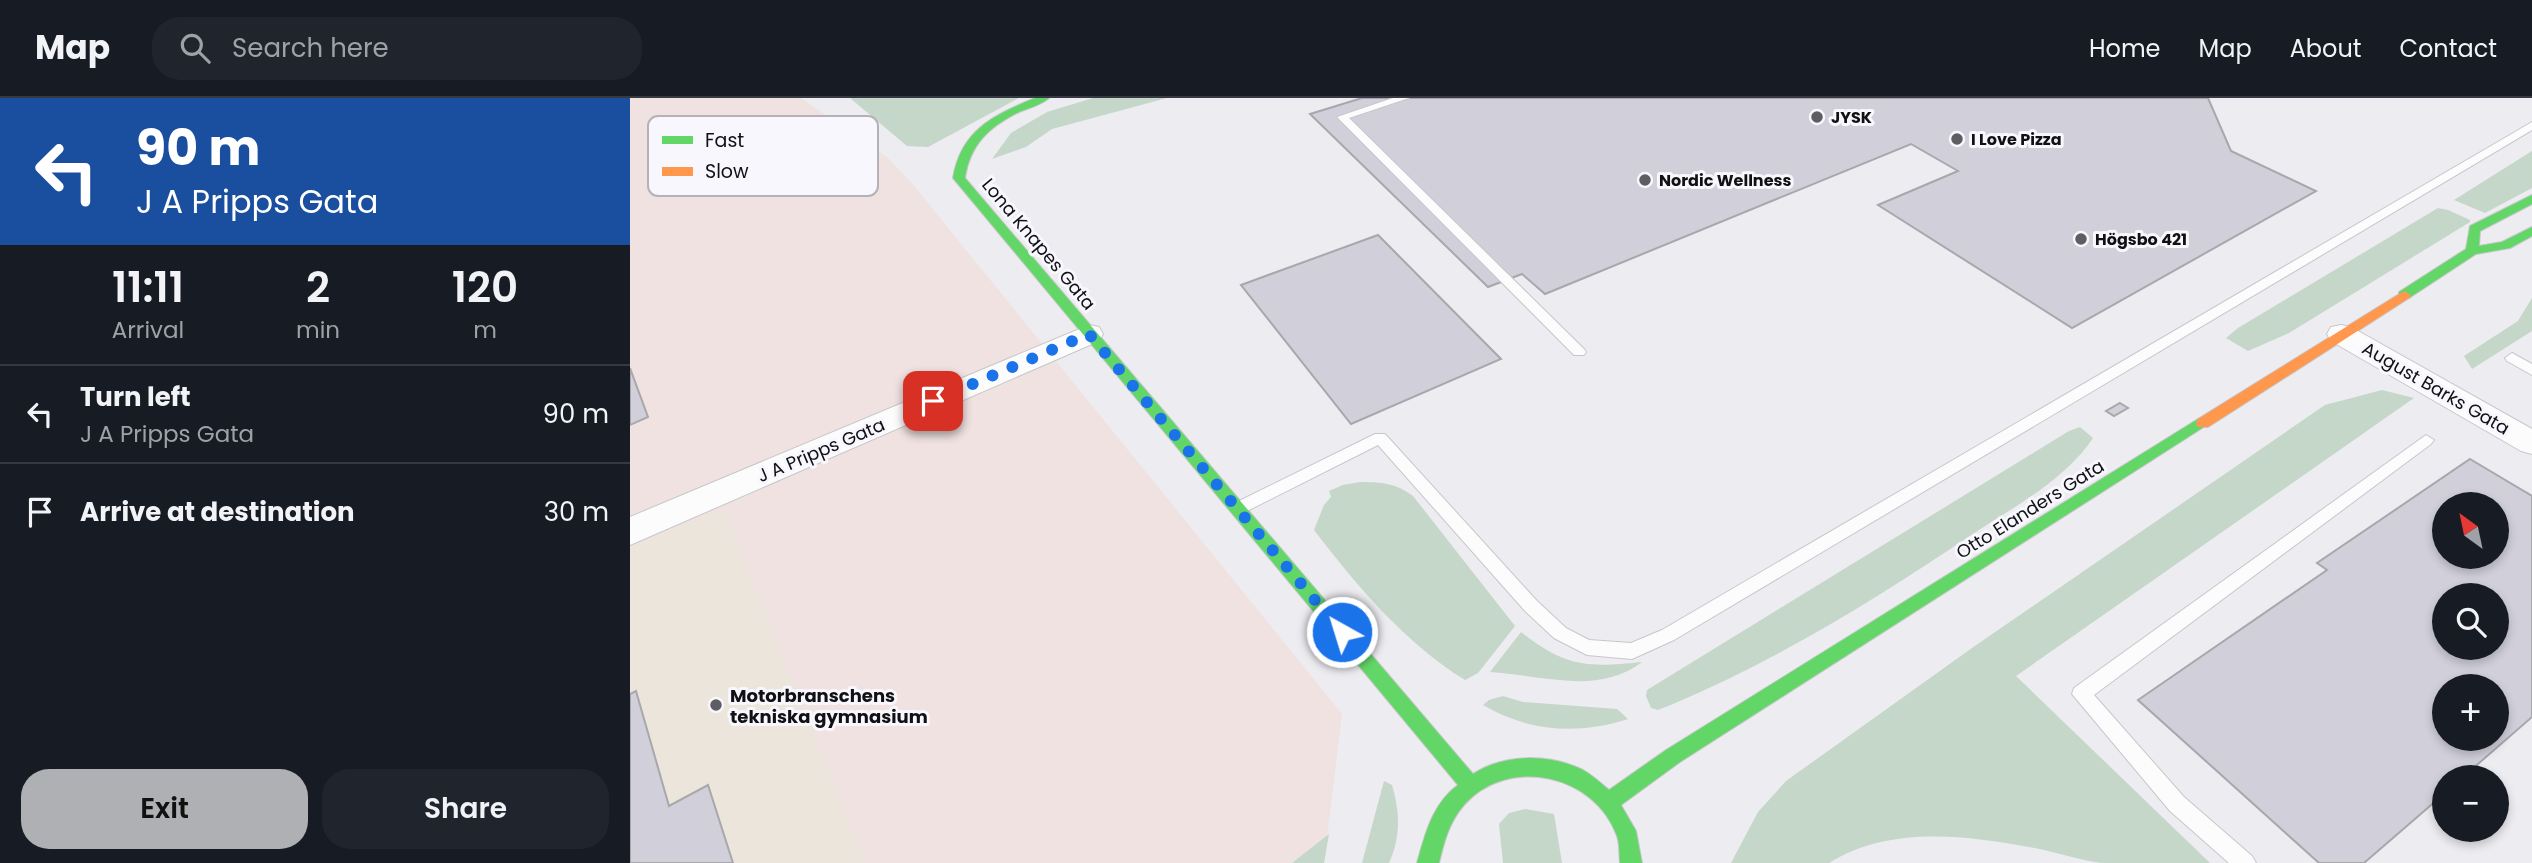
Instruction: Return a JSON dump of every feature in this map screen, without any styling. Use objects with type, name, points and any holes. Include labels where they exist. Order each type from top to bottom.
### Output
[{"type":"street","name":"Lona Knapes Gata","points":[[1044,98],[1008,114],[967,143],[960,155],[959,178],[1470,785]]},
{"type":"street","points":[[2472,251],[2474,229],[2532,199]]},
{"type":"street","name":"Otto Elanders Gata","points":[[1610,801],[1673,756],[2141,463],[2472,251],[2505,245],[2532,231]]},
{"type":"street","name":"J A Pripps Gata","points":[[630,532],[1089,334]]},
{"type":"street","name":"August Barks Gata","points":[[2341,334],[2532,443]]},
{"type":"street","points":[[1428,863],[1432,837],[1447,808],[1470,785],[1493,772],[1518,765],[1544,765],[1569,771],[1592,783],[1610,801],[1627,833],[1630,863]]},
{"type":"lane","points":[[1404,98],[1342,117],[1579,352]]},
{"type":"lane","points":[[1239,508],[1380,438],[1531,606],[1560,633],[1587,647],[1632,651],[1680,629],[2532,125]]},
{"type":"lane","points":[[2512,358],[2532,370]]},
{"type":"lane","points":[[2245,863],[2177,804],[2081,694],[2426,440]]},
{"type":"shaded area","points":[[630,98],[801,98],[827,116],[648,116],[648,196],[878,196],[878,151],[888,158],[915,187],[1342,714],[1324,863],[630,863]]},
{"type":"shaded area","name":"Motorbranschens tekniska gymnasium","points":[[723,508],[865,863],[630,863],[630,548]]},
{"type":"green space","points":[[850,98],[1019,98],[928,147],[907,146],[878,122],[878,116],[871,116]]},
{"type":"green space","points":[[1093,98],[1167,98],[1052,129],[1026,147],[992,159],[1011,133],[1047,112]]},
{"type":"green space","points":[[2532,151],[2532,188],[2485,213],[2454,200]]},
{"type":"green space","points":[[2438,208],[2448,210],[2470,222],[2289,333],[2248,351],[2226,338],[2238,328]]},
{"type":"green space","points":[[2532,298],[2532,331],[2472,369],[2464,356],[2518,321]]},
{"type":"green space","points":[[2382,390],[2414,398],[2016,676],[2210,863],[2102,863],[1978,839],[1926,837],[1876,843],[1829,863],[1731,863],[1758,812],[1786,781],[1972,648],[2325,405]]},
{"type":"green space","points":[[2080,427],[2093,438],[2082,453],[2054,479],[2022,502],[1901,581],[1790,647],[1673,704],[1658,710],[1651,708],[1646,696],[1647,690],[2069,431]]},
{"type":"green space","points":[[1360,482],[1388,484],[1413,496],[1515,626],[1478,673],[1465,680],[1422,649],[1383,612],[1314,530],[1324,505],[1331,497],[1329,491]]},
{"type":"green space","points":[[1521,632],[1551,652],[1577,662],[1606,665],[1642,662],[1625,672],[1588,681],[1490,672]]},
{"type":"green space","points":[[1503,696],[1523,702],[1617,709],[1628,719],[1572,729],[1536,726],[1500,714],[1483,705]]},
{"type":"green space","points":[[1384,781],[1392,785],[1397,805],[1396,843],[1389,863],[1362,863]]},
{"type":"green space","points":[[1525,809],[1554,814],[1562,863],[1503,863],[1499,824],[1509,813]]},
{"type":"green space","points":[[1329,834],[1324,863],[1292,863]]},
{"type":"building","name":"Högsbo 421","points":[[1362,98],[2208,98],[2231,151],[2316,191],[2072,328],[1878,205],[1958,171],[1911,144],[1545,294],[1522,274],[1488,287],[1310,114]]},
{"type":"building","points":[[1378,235],[1501,359],[1351,424],[1241,285]]},
{"type":"building","points":[[630,368],[648,417],[630,425]]},
{"type":"building","points":[[2120,403],[2128,408],[2114,416],[2106,411]]},
{"type":"building","points":[[2470,459],[2532,496],[2532,717],[2509,737],[2509,674],[2432,674],[2432,751],[2493,751],[2477,765],[2432,765],[2432,804],[2364,863],[2319,863],[2138,700],[2327,570],[2317,563]]},
{"type":"building","points":[[636,691],[669,806],[708,785],[733,863],[630,863],[630,694]]},
{"type":"traffic: fast","points":[[1044,98],[1000,118],[976,136],[962,162],[959,178],[1470,785]]},
{"type":"traffic: fast","points":[[2472,251],[2474,229],[2532,199]]},
{"type":"traffic: fast","points":[[2404,295],[2472,251],[2506,245],[2532,231]]},
{"type":"traffic: fast","points":[[1610,801],[1673,756],[2203,423]]},
{"type":"traffic: fast","points":[[1428,863],[1438,826],[1457,797],[1484,778],[1514,768],[1546,767],[1578,778],[1605,799],[1626,831],[1631,863]]},
{"type":"traffic: slow","points":[[2203,423],[2404,295]]},
{"type":"place","name":"JYSK","points":[[1817,117]]},
{"type":"place","name":"I Love Pizza","points":[[1957,139]]},
{"type":"place","name":"Nordic Wellness","points":[[1645,180]]},
{"type":"place","name":"Högsbo 421","points":[[2081,239]]},
{"type":"place","name":"Motorbranschens tekniska gymnasium","points":[[716,705]]},
{"type":"route","points":[[933,401],[1089,334],[1342,632]]}]
